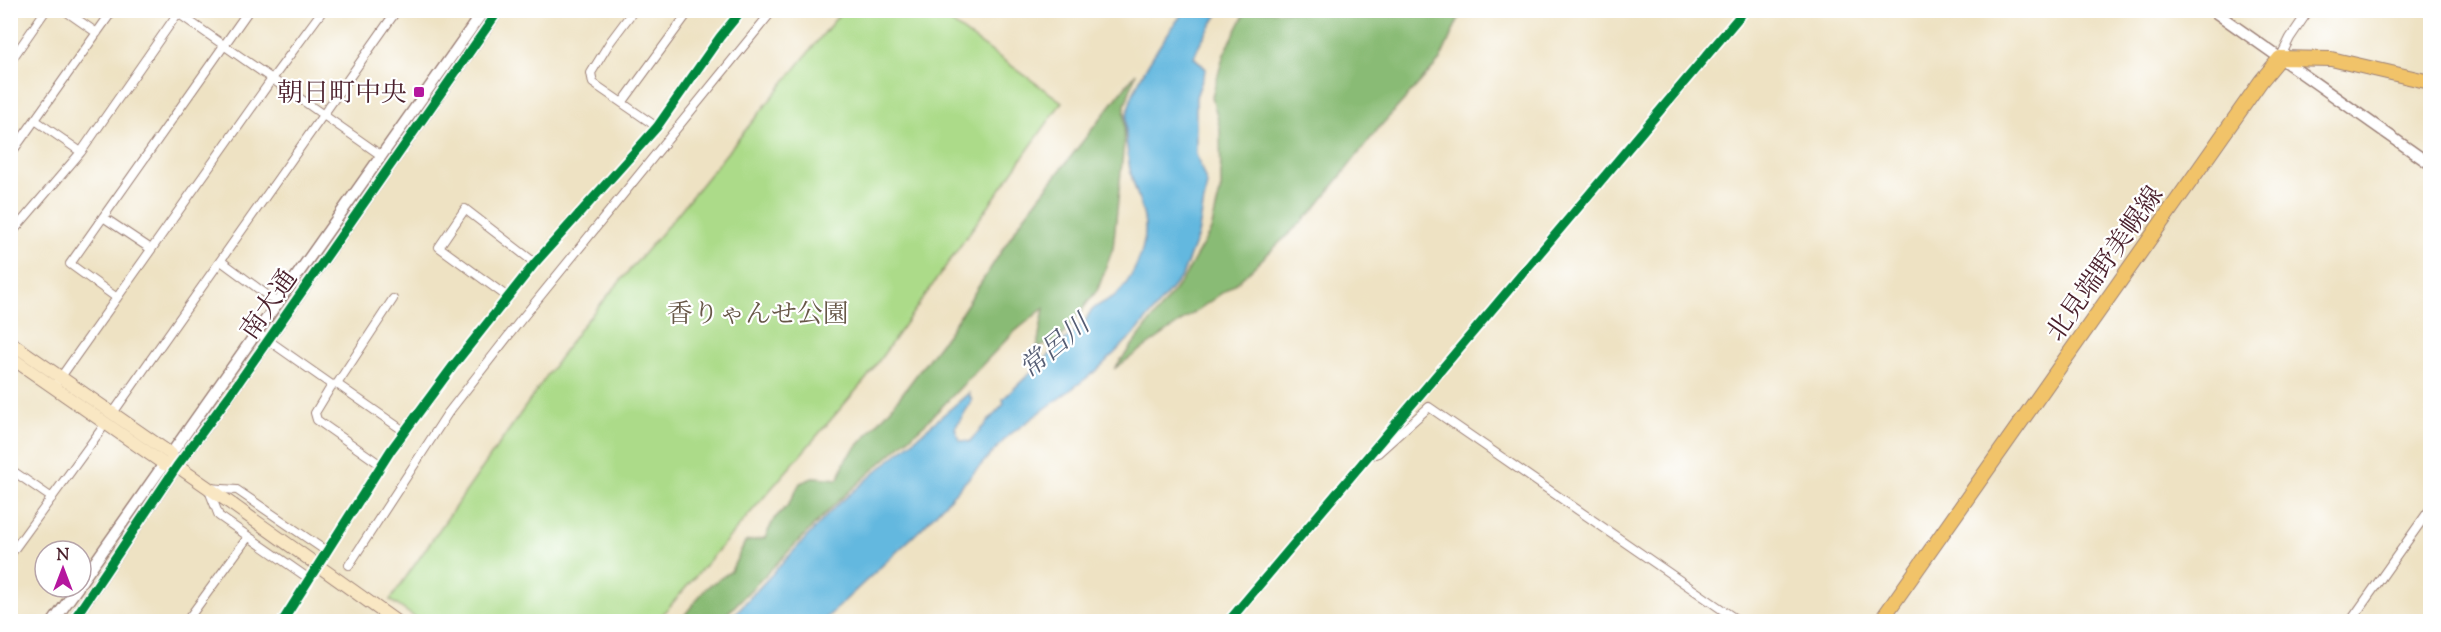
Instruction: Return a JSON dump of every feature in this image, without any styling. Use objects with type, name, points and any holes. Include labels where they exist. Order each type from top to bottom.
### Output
[{"type":"main road","points":[[2280,58],[2331,59],[2430,82]]},
{"type":"main road","name":"北見端野美幌線","points":[[1880,621],[2261,81],[2280,58]]},
{"type":"main road","points":[[10,342],[57,382]]},
{"type":"main road","points":[[10,357],[57,382],[110,418],[397,621]]},
{"type":"street","points":[[10,63],[46,10]]},
{"type":"street","points":[[64,10],[97,33]]},
{"type":"street","points":[[10,154],[113,10]]},
{"type":"street","points":[[117,298],[70,264],[249,10]]},
{"type":"street","points":[[57,382],[323,10]]},
{"type":"street","points":[[10,555],[110,418],[397,10]]},
{"type":"street","name":"南大通","points":[[72,621],[171,461],[484,10]]},
{"type":"street","name":"南大通","points":[[93,566],[171,461],[268,340],[499,10]]},
{"type":"street","points":[[634,10],[609,42],[591,73],[593,83],[657,127]]},
{"type":"street","points":[[622,103],[690,10]]},
{"type":"street","points":[[282,621],[404,431],[535,263],[657,127],[720,37],[742,10]]},
{"type":"street","points":[[349,565],[448,413],[773,10]]},
{"type":"street","points":[[1228,621],[1745,10]]},
{"type":"street","points":[[2212,10],[2430,164]]},
{"type":"street","points":[[2280,58],[2309,10]]},
{"type":"street","points":[[11,232],[81,152],[178,11],[382,156]]},
{"type":"street","points":[[35,120],[81,152]]},
{"type":"street","points":[[509,298],[439,247],[465,209],[535,263]]},
{"type":"street","points":[[103,217],[151,249]]},
{"type":"street","points":[[221,261],[279,304]]},
{"type":"street","points":[[381,465],[316,420],[315,413],[393,299]]},
{"type":"street","points":[[258,333],[404,431]]},
{"type":"street","points":[[1368,456],[1378,453],[1429,407],[1740,621]]},
{"type":"street","points":[[10,469],[52,498]]},
{"type":"street","points":[[308,578],[219,516],[208,488],[237,490],[326,551]]},
{"type":"street","points":[[2350,621],[2430,509]]},
{"type":"street","points":[[186,621],[248,537]]},
{"type":"street","points":[[53,621],[69,599]]},
{"type":"green space","name":"香りゃんせ公園","points":[[842,11],[935,11],[1062,102],[866,379],[657,621],[420,621],[390,600],[581,327],[675,217]]},
{"type":"green space","points":[[1246,11],[1462,11],[1440,60],[1378,129],[1314,210],[1239,281],[1114,369],[1183,279],[1211,230],[1221,188],[1220,129],[1212,96],[1224,54]]},
{"type":"green space","points":[[1136,73],[1125,105],[1124,143],[1113,248],[1098,289],[1059,340],[1037,348],[1044,308],[1013,333],[928,421],[835,504],[720,621],[680,621],[706,588],[731,571],[745,542],[765,538],[774,519],[788,505],[800,483],[815,477],[838,479],[846,459],[892,407],[949,332],[1023,218]]},
{"type":"water","points":[[1185,10],[1220,11],[1194,57],[1206,69],[1196,97],[1196,154],[1207,184],[1198,235],[1182,276],[1138,330],[1096,371],[1008,436],[921,529],[823,621],[728,621],[836,506],[969,393],[972,401],[955,428],[959,440],[969,442],[1004,404],[1003,399],[1086,320],[1091,311],[1117,294],[1126,283],[1140,255],[1145,232],[1143,214],[1128,159],[1126,129],[1128,110],[1148,64]]},
{"type":"cycle path","points":[[72,622],[177,466],[229,396],[499,10]]},
{"type":"cycle path","points":[[282,622],[391,450],[453,366],[535,263],[657,127],[720,37],[742,10]]},
{"type":"cycle path","points":[[1228,622],[1745,10]]},
{"type":"place","name":"朝日町中央","points":[[419,92]]},
{"type":"water label","name":"常呂川","points":[[1054,346]]}]
